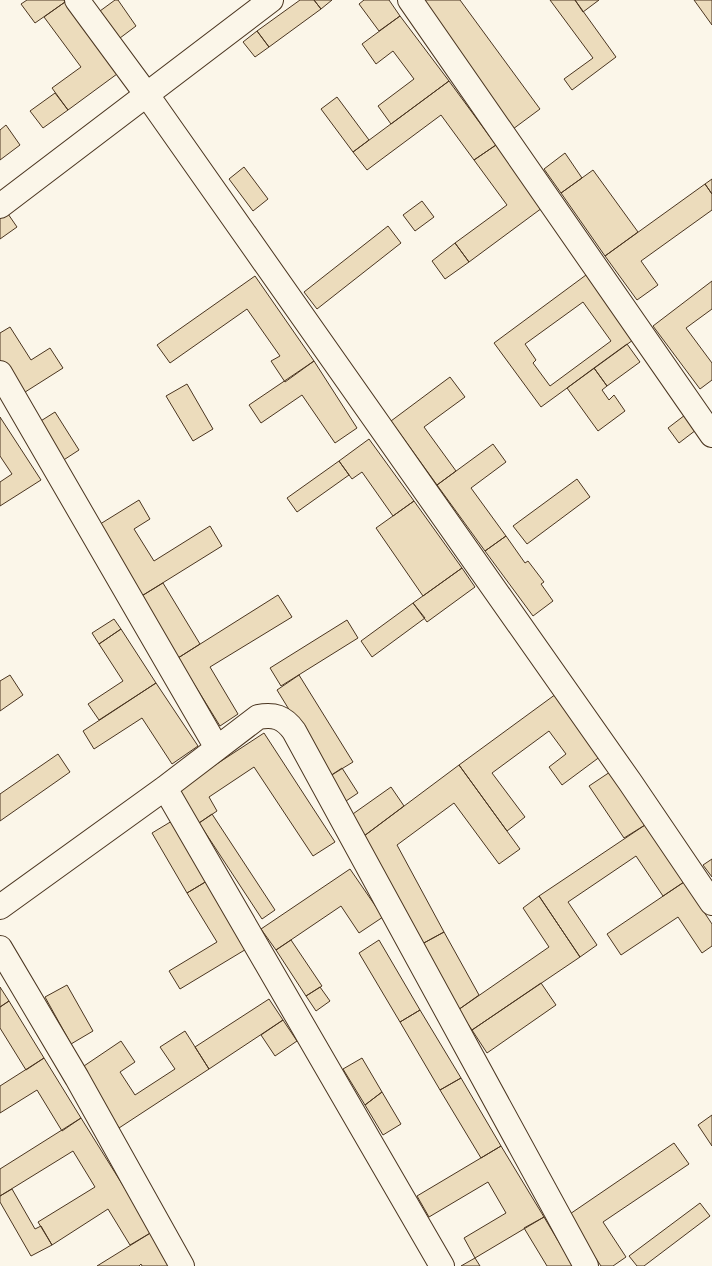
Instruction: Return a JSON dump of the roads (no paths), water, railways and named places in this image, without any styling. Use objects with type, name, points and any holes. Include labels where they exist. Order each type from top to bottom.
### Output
[{"type":"street","points":[[77,0],[147,95],[625,774],[712,903]]},
{"type":"street","points":[[0,206],[271,0]]},
{"type":"street","points":[[410,0],[712,435]]},
{"type":"street","points":[[0,374],[217,748]]},
{"type":"street","points":[[0,907],[165,788],[258,717],[270,715],[281,719],[294,730],[586,1266]]},
{"type":"street","points":[[165,788],[442,1266]]},
{"type":"street","points":[[0,948],[77,1078],[182,1266]]}]
